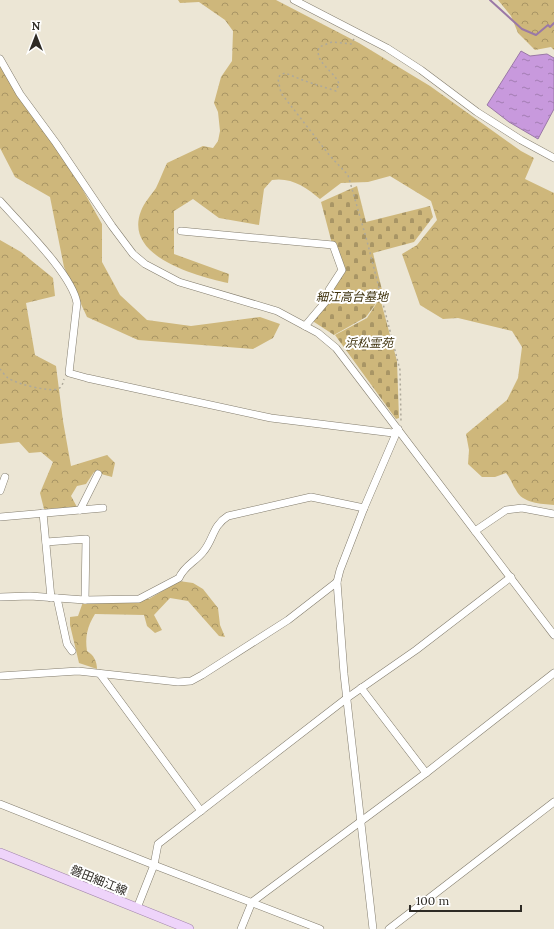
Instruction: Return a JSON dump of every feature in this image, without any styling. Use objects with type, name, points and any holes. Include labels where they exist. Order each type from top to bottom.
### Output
[{"type":"main road","name":"磐田細江線","points":[[0,853],[184,928]]},
{"type":"street","points":[[294,0],[359,32],[421,70],[483,116],[521,140],[554,158]]},
{"type":"street","points":[[0,59],[20,94],[133,254],[145,264],[179,282],[277,311],[306,326],[336,348],[554,635]]},
{"type":"street","points":[[0,201],[54,262],[76,295],[77,303],[69,373],[271,418],[393,433],[398,429]]},
{"type":"street","points":[[181,231],[333,245],[342,270],[329,290],[327,300],[306,326]]},
{"type":"street","points":[[373,929],[347,698],[337,582],[340,570],[364,508],[398,429]]},
{"type":"street","points":[[80,510],[98,474]]},
{"type":"street","points":[[0,491],[5,478]]},
{"type":"street","points":[[0,596],[84,600],[140,599],[179,578],[182,571],[203,552],[218,522],[228,516],[311,497],[364,508]]},
{"type":"street","points":[[0,517],[103,508]]},
{"type":"street","points":[[475,530],[506,510],[522,508],[554,514]]},
{"type":"street","points":[[43,513],[54,598],[67,644],[72,651]]},
{"type":"street","points":[[46,542],[86,539],[84,600]]},
{"type":"street","points":[[137,908],[154,865],[158,844],[347,698],[416,650],[511,578]]},
{"type":"street","points":[[0,676],[63,671],[178,682],[191,681],[288,620],[337,582]]},
{"type":"street","points":[[241,929],[252,902],[360,820],[426,773],[554,673]]},
{"type":"street","points":[[100,674],[201,811]]},
{"type":"street","points":[[361,688],[426,773]]},
{"type":"street","points":[[389,929],[554,802]]},
{"type":"street","points":[[0,804],[320,929]]},
{"type":"path","points":[[359,32],[350,44],[332,42],[319,47],[317,52],[320,61],[337,78],[339,84],[336,90],[305,81],[285,73],[280,75],[278,79],[281,93],[330,156],[348,175],[367,241],[400,370],[401,421],[398,429]]},
{"type":"path","points":[[0,368],[8,378],[25,385],[48,390],[57,389],[62,386],[65,371],[69,373]]},
{"type":"green space","points":[[178,0],[276,0],[359,43],[430,86],[521,151],[534,158],[525,179],[554,193],[554,505],[532,502],[523,498],[506,473],[495,477],[482,477],[468,464],[469,450],[466,434],[507,400],[518,378],[522,347],[512,331],[458,318],[443,319],[420,305],[402,254],[417,245],[437,220],[431,201],[390,176],[368,182],[341,183],[320,199],[298,184],[279,179],[272,180],[264,189],[259,225],[219,218],[193,199],[174,211],[174,254],[229,274],[228,283],[199,275],[166,262],[152,252],[143,241],[138,227],[141,211],[156,188],[167,163],[203,146],[213,148],[218,141],[220,131],[218,112],[214,103],[221,77],[232,61],[233,31],[225,20],[199,2],[180,3]]},
{"type":"green space","points":[[498,0],[554,0],[554,50],[551,47],[535,50],[518,33],[511,16]]},
{"type":"green space","points":[[0,55],[10,77],[61,151],[102,224],[102,262],[120,295],[147,320],[191,326],[260,317],[280,324],[273,338],[253,349],[138,340],[87,317],[64,267],[50,197],[15,177],[0,148]]},
{"type":"green space","name":"細江高台墓地","points":[[357,186],[366,222],[430,206],[433,217],[414,242],[373,253],[383,294],[366,317],[334,335],[308,318],[327,299],[340,274],[321,202]]},
{"type":"green space","points":[[0,240],[21,252],[53,278],[55,296],[26,303],[35,355],[56,366],[63,421],[71,466],[107,455],[115,463],[112,477],[94,472],[86,484],[77,486],[71,496],[77,507],[44,509],[40,493],[53,462],[41,452],[29,453],[19,442],[0,444]]},
{"type":"green space","name":"浜松霊苑","points":[[380,298],[397,361],[399,418],[396,419],[335,335],[367,318]]},
{"type":"green space","points":[[179,581],[193,583],[203,589],[218,608],[220,625],[225,637],[219,636],[188,601],[170,598],[154,615],[162,630],[155,633],[147,626],[144,615],[95,614],[88,628],[86,646],[87,651],[95,659],[97,669],[79,663],[70,625],[70,617],[78,616],[83,602],[149,599]]},
{"type":"water","points":[[521,51],[530,56],[547,54],[554,58],[554,109],[538,139],[509,122],[487,105]]},
{"type":"waterway","points":[[490,0],[522,29],[536,35],[548,25],[550,27],[554,23]]}]
